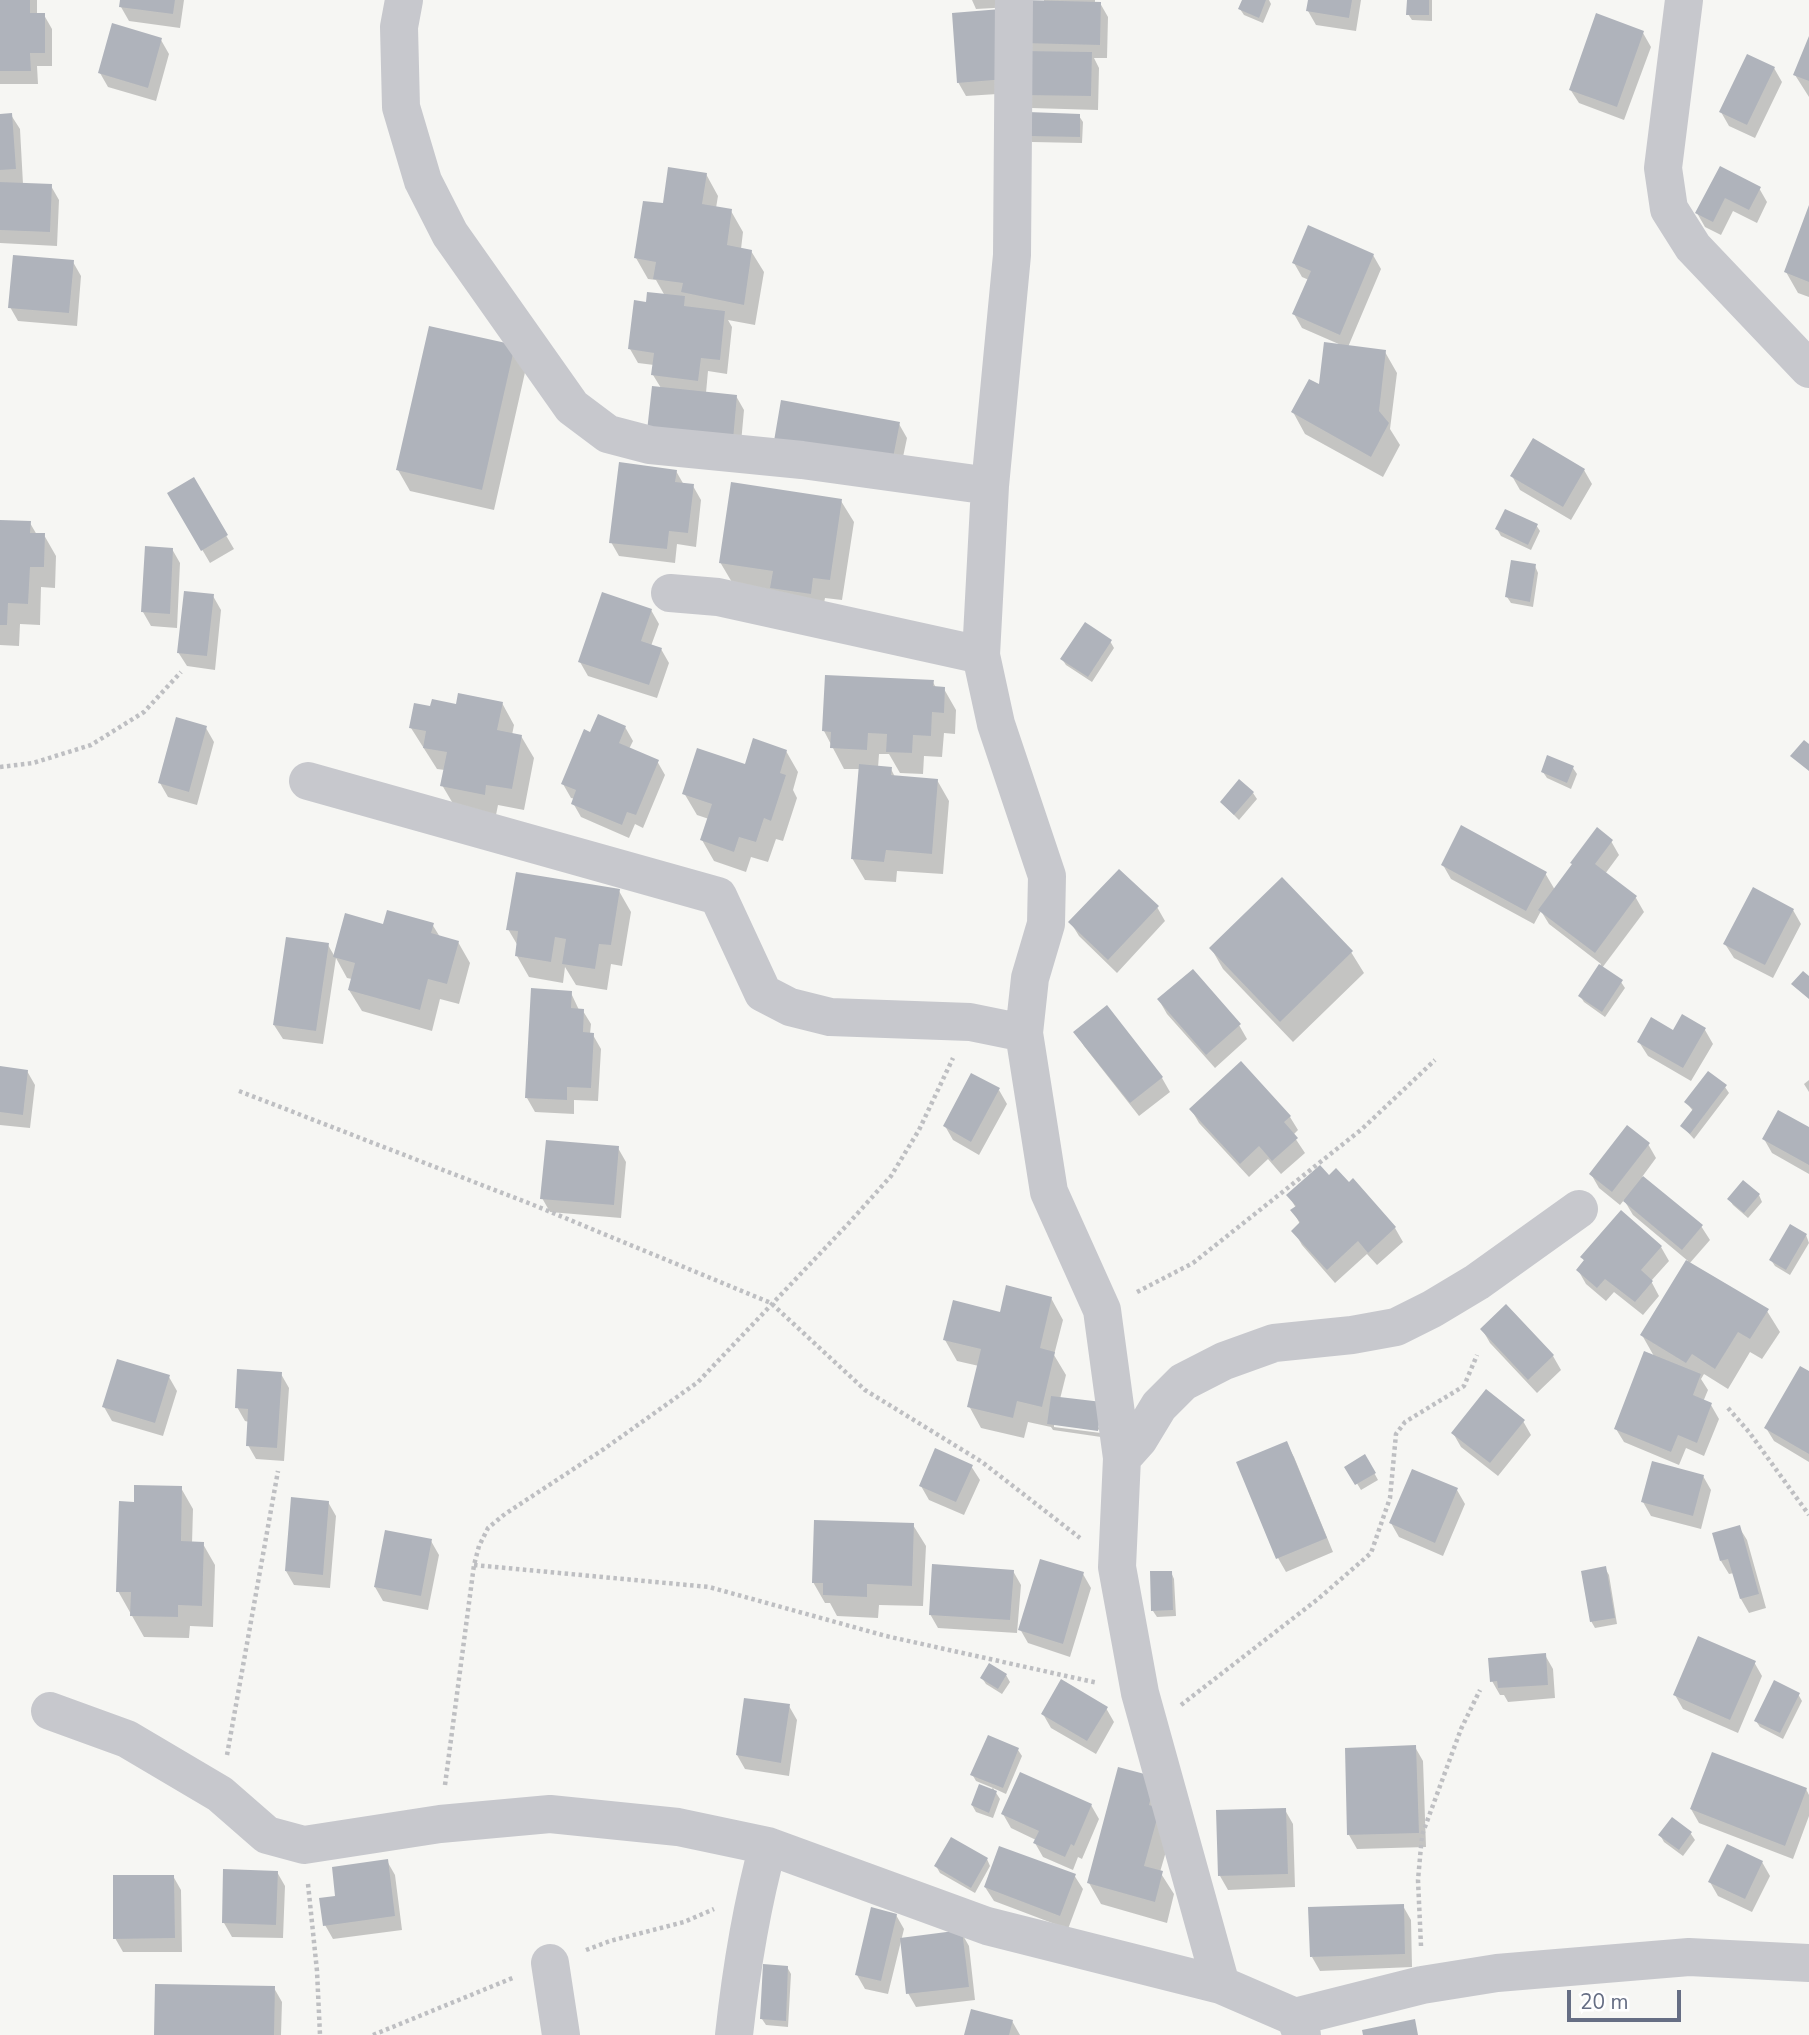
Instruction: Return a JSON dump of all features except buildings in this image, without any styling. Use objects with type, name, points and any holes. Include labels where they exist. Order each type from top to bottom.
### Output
[{"type":"street","points":[[404,0],[399,27],[401,107],[423,181],[450,234],[572,407],[608,435],[650,445],[802,460],[990,486]]},
{"type":"street","points":[[1014,0],[1012,255],[990,486],[981,655],[996,724],[1047,876],[1046,924],[1030,978],[1024,1033],[1049,1192],[1102,1310],[1122,1458],[1117,1566],[1140,1693],[1221,1985]]},
{"type":"street","points":[[1684,0],[1663,168],[1669,209],[1693,247],[1809,369]]},
{"type":"street","points":[[670,593],[718,597],[981,655]]},
{"type":"street","points":[[308,781],[718,896],[763,993],[790,1007],[830,1017],[970,1023],[1024,1033]]},
{"type":"street","points":[[1122,1458],[1139,1439],[1159,1406],[1183,1381],[1274,1343],[1352,1335],[1396,1327],[1477,1282],[1578,1209]]},
{"type":"street","points":[[50,1711],[127,1739],[220,1794],[267,1835],[304,1845],[440,1824],[550,1814],[678,1827],[768,1846],[987,1926],[1221,1985],[1298,2026],[1422,1985],[1497,1973],[1689,1957],[1809,1963]]},
{"type":"street","points":[[734,2035],[741,1974],[756,1890],[768,1846]]},
{"type":"street","points":[[550,1963],[561,2035]]},
{"type":"path","points":[[0,767],[33,763],[91,745],[144,712],[181,672]]},
{"type":"path","points":[[440,1824],[474,1565],[488,1528],[698,1382],[891,1176],[919,1130],[970,1023]]},
{"type":"path","points":[[1102,1310],[1193,1263],[1362,1129],[1435,1060]]},
{"type":"path","points":[[239,1091],[536,1206],[771,1303],[865,1390],[982,1462],[1117,1566]]},
{"type":"path","points":[[1150,1729],[1318,1599],[1371,1553],[1390,1498],[1396,1434],[1405,1423],[1464,1386],[1477,1354]]},
{"type":"path","points":[[1728,1408],[1749,1432],[1809,1515]]},
{"type":"path","points":[[220,1794],[278,1471]]},
{"type":"path","points":[[474,1565],[709,1587],[886,1636],[1140,1693]]},
{"type":"path","points":[[1422,1985],[1418,1880],[1422,1835],[1461,1729],[1480,1690]]},
{"type":"path","points":[[304,1845],[317,1971],[320,2035]]}]
